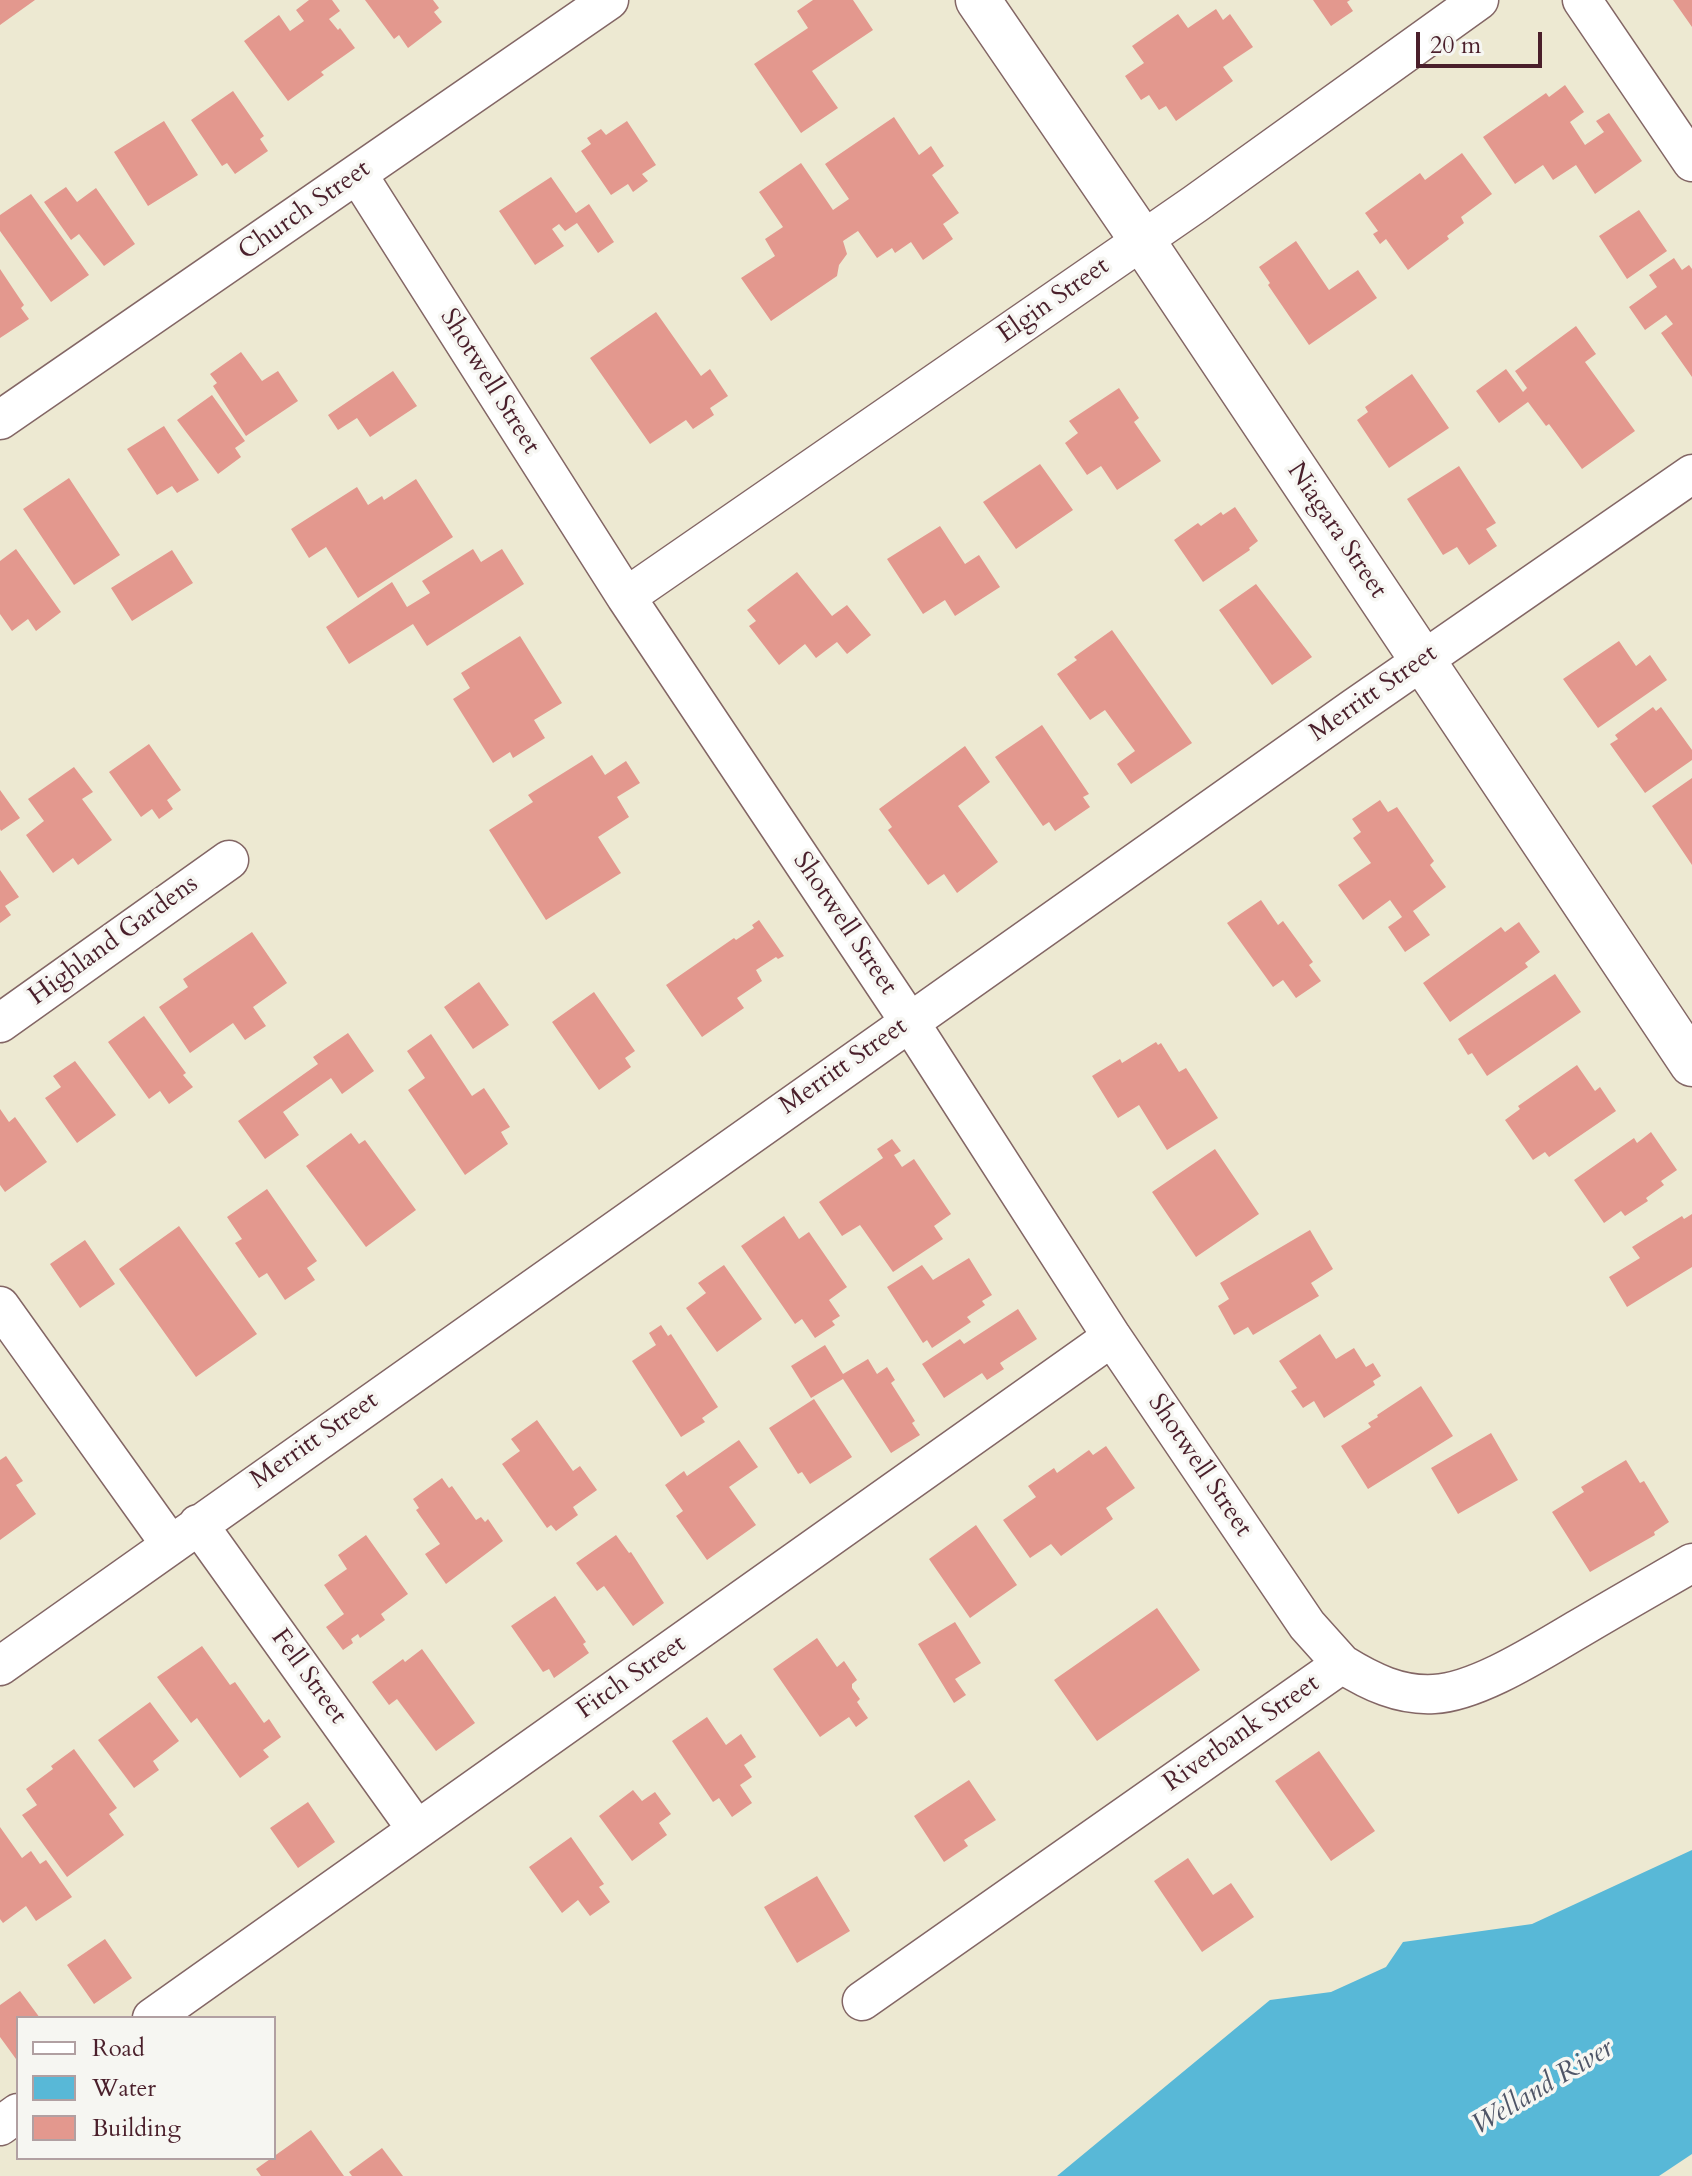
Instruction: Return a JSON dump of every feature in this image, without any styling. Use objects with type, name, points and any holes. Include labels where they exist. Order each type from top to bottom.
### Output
[{"type":"main road","name":"Niagara Street","points":[[978,0],[1142,240],[1692,1064]]},
{"type":"street","name":"Church Street","points":[[0,420],[609,0]]},
{"type":"street","name":"Elgin Street","points":[[626,597],[1142,240],[1479,0]]},
{"type":"street","points":[[1582,0],[1692,162]]},
{"type":"street","name":"Shotwell Street","points":[[358,175],[626,597],[909,1021],[1112,1337],[1307,1625],[1342,1664]]},
{"type":"street","name":"Merritt Street","points":[[0,1666],[909,1021],[1692,474]]},
{"type":"street","name":"Highland Gardens","points":[[0,1023],[229,860]]},
{"type":"street","name":"Fell Street","points":[[0,1306],[417,1830]]},
{"type":"street","name":"Fitch Street","points":[[155,2016],[1112,1337]]},
{"type":"street","name":"Riverbank Street","points":[[862,2001],[1342,1664],[1369,1681],[1406,1693],[1437,1694],[1474,1684],[1523,1661],[1692,1563]]},
{"type":"water","name":"Welland River","points":[[1692,1850],[1692,2154],[1659,2176],[1057,2176],[1270,2000],[1331,1992],[1386,1967],[1403,1942],[1532,1924]]},
{"type":"building","points":[[0,0],[35,0],[0,25]]},
{"type":"building","points":[[309,0],[332,0],[340,11],[329,19],[355,48],[288,101],[244,41],[279,15],[290,31],[304,21],[296,10]]},
{"type":"building","points":[[365,0],[433,0],[439,8],[434,12],[442,22],[408,48],[399,35],[394,39]]},
{"type":"building","points":[[813,0],[853,0],[873,30],[812,71],[838,108],[801,133],[754,64],[808,28],[797,11]]},
{"type":"building","points":[[1313,0],[1350,0],[1347,2],[1353,11],[1331,26]]},
{"type":"building","points":[[1673,0],[1692,0],[1692,27]]},
{"type":"building","points":[[1216,9],[1223,20],[1230,14],[1253,47],[1223,67],[1233,81],[1176,121],[1166,106],[1159,110],[1149,95],[1141,100],[1125,76],[1144,63],[1132,46],[1178,14],[1188,28]]},
{"type":"building","points":[[1565,85],[1584,112],[1570,122],[1585,145],[1604,132],[1596,121],[1609,113],[1642,161],[1595,194],[1576,165],[1553,180],[1543,165],[1515,184],[1483,137],[1546,93],[1549,97]]},
{"type":"building","points":[[233,91],[264,136],[260,139],[268,151],[235,174],[227,163],[222,166],[191,120]]},
{"type":"building","points":[[894,117],[919,155],[931,146],[944,166],[932,175],[959,213],[943,224],[953,239],[923,260],[911,242],[895,253],[892,248],[877,258],[858,231],[843,241],[847,254],[839,265],[837,276],[771,321],[741,278],[775,256],[765,239],[783,227],[759,192],[801,163],[833,210],[849,199],[825,164]]},
{"type":"building","points":[[164,121],[198,175],[148,206],[114,152]]},
{"type":"building","points":[[627,121],[656,165],[642,174],[648,181],[633,192],[628,184],[611,195],[581,151],[591,144],[587,138],[601,129],[606,135]]},
{"type":"building","points":[[1462,153],[1492,194],[1461,217],[1464,223],[1447,236],[1449,239],[1408,270],[1386,239],[1380,244],[1373,234],[1378,231],[1365,213],[1420,173],[1425,180]]},
{"type":"building","points":[[551,177],[576,213],[589,204],[614,242],[598,253],[577,223],[565,231],[559,224],[552,229],[564,246],[535,265],[499,211]]},
{"type":"building","points":[[66,187],[77,202],[96,188],[135,244],[104,266],[79,234],[71,240],[44,202]]},
{"type":"building","points":[[31,194],[89,275],[51,302],[0,231],[0,215]]},
{"type":"building","points":[[1639,210],[1667,251],[1627,279],[1599,236]]},
{"type":"building","points":[[1296,241],[1329,290],[1358,270],[1377,298],[1309,345],[1259,267]]},
{"type":"building","points":[[1674,258],[1682,270],[1689,265],[1692,269],[1692,377],[1661,333],[1673,324],[1666,315],[1645,330],[1629,307],[1657,287],[1649,275]]},
{"type":"building","points":[[0,269],[24,305],[21,308],[29,319],[0,338]]},
{"type":"building","points":[[656,312],[701,376],[710,369],[728,396],[710,408],[714,415],[693,429],[686,420],[650,444],[590,358]]},
{"type":"building","points":[[1576,326],[1596,354],[1585,362],[1635,431],[1582,469],[1549,424],[1546,426],[1528,402],[1499,423],[1476,391],[1506,369],[1523,392],[1527,388],[1515,371]]},
{"type":"building","points":[[241,352],[262,381],[278,371],[298,401],[246,436],[213,386],[217,383],[210,374]]},
{"type":"building","points":[[393,371],[417,406],[370,437],[357,418],[338,430],[328,415]]},
{"type":"building","points":[[1412,374],[1449,428],[1389,468],[1357,420],[1368,412],[1365,407]]},
{"type":"building","points":[[1119,388],[1139,418],[1134,422],[1161,461],[1117,490],[1101,466],[1087,475],[1065,443],[1078,433],[1069,421]]},
{"type":"building","points":[[212,395],[245,441],[235,448],[241,457],[218,474],[177,420]]},
{"type":"building","points":[[164,426],[199,480],[177,493],[172,486],[157,495],[127,449]]},
{"type":"building","points":[[1040,464],[1073,510],[1016,549],[983,502]]},
{"type":"building","points":[[1459,466],[1496,523],[1486,529],[1497,546],[1469,565],[1457,547],[1443,555],[1407,499]]},
{"type":"building","points":[[69,478],[120,555],[74,585],[23,509]]},
{"type":"building","points":[[416,479],[453,537],[358,598],[326,547],[309,558],[291,529],[357,487],[368,505],[382,496],[384,500]]},
{"type":"building","points":[[1235,507],[1258,541],[1250,550],[1203,582],[1174,540],[1198,523],[1201,526],[1221,512],[1223,515]]},
{"type":"building","points":[[940,526],[965,564],[979,555],[1000,587],[955,616],[945,600],[923,614],[887,559]]},
{"type":"building","points":[[16,549],[61,612],[36,631],[28,619],[12,631],[0,614],[0,561]]},
{"type":"building","points":[[473,549],[481,562],[502,549],[524,584],[427,646],[413,624],[349,664],[326,627],[392,582],[407,607],[430,593],[422,581]]},
{"type":"building","points":[[172,550],[193,583],[132,621],[111,588]]},
{"type":"building","points":[[797,572],[832,616],[847,605],[871,635],[847,654],[837,642],[816,658],[805,644],[779,665],[749,626],[756,621],[747,610]]},
{"type":"building","points":[[1256,584],[1312,657],[1272,685],[1219,610]]},
{"type":"building","points":[[1112,630],[1192,743],[1131,784],[1117,764],[1135,751],[1105,710],[1090,720],[1057,674],[1077,660],[1074,657]]},
{"type":"building","points":[[520,636],[562,703],[534,720],[545,738],[513,758],[510,752],[493,763],[453,699],[470,688],[461,673]]},
{"type":"building","points":[[1619,641],[1636,666],[1650,655],[1667,680],[1598,728],[1563,679]]},
{"type":"building","points":[[1653,707],[1656,711],[1661,707],[1692,750],[1692,760],[1645,793],[1610,744],[1618,739],[1615,735]]},
{"type":"building","points":[[1042,725],[1089,794],[1083,797],[1090,807],[1055,831],[1049,822],[1043,826],[995,757]]},
{"type":"building","points":[[149,744],[181,790],[167,800],[173,809],[159,819],[152,809],[141,817],[109,772]]},
{"type":"building","points":[[965,746],[990,782],[958,806],[998,862],[957,893],[944,874],[928,885],[888,830],[892,827],[879,809]]},
{"type":"building","points":[[592,755],[605,775],[626,761],[640,783],[617,797],[629,817],[598,837],[621,873],[546,920],[489,830],[533,802],[528,795]]},
{"type":"building","points":[[74,767],[93,792],[82,799],[112,840],[78,865],[73,858],[53,873],[26,835],[44,821],[28,799]]},
{"type":"building","points":[[1692,778],[1692,865],[1652,806]]},
{"type":"building","points":[[0,790],[20,818],[1,831],[0,829]]},
{"type":"building","points":[[1380,800],[1388,812],[1397,807],[1434,861],[1430,865],[1446,887],[1413,911],[1430,935],[1405,952],[1388,927],[1402,917],[1390,900],[1363,920],[1338,885],[1371,863],[1353,838],[1361,832],[1352,819]]},
{"type":"building","points":[[0,870],[19,897],[5,906],[11,915],[0,923]]},
{"type":"building","points":[[1261,900],[1278,925],[1283,921],[1313,962],[1309,965],[1321,981],[1296,998],[1283,980],[1273,987],[1227,923]]},
{"type":"building","points":[[759,920],[784,956],[776,957],[756,970],[762,981],[737,998],[744,1008],[702,1037],[666,985],[734,938],[736,940],[754,928],[752,925]]},
{"type":"building","points":[[1519,922],[1540,952],[1525,963],[1528,967],[1450,1022],[1423,983],[1501,927],[1505,932]]},
{"type":"building","points":[[252,932],[287,983],[253,1007],[266,1026],[245,1040],[233,1023],[190,1053],[159,1007],[188,987],[183,979]]},
{"type":"building","points":[[1555,974],[1581,1012],[1487,1076],[1458,1039]]},
{"type":"building","points":[[479,982],[509,1025],[473,1049],[444,1007]]},
{"type":"building","points":[[594,992],[635,1051],[625,1058],[631,1067],[599,1090],[552,1022]]},
{"type":"building","points":[[144,1016],[193,1087],[169,1104],[160,1091],[149,1099],[108,1042]]},
{"type":"building","points":[[348,1033],[374,1071],[342,1094],[331,1078],[283,1112],[299,1135],[265,1159],[238,1121],[318,1064],[313,1057]]},
{"type":"building","points":[[431,1034],[472,1096],[484,1088],[510,1127],[501,1132],[508,1144],[465,1175],[408,1090],[425,1078],[407,1051]]},
{"type":"building","points":[[1156,1042],[1158,1045],[1161,1043],[1179,1072],[1186,1068],[1218,1118],[1167,1150],[1139,1105],[1118,1118],[1092,1076],[1120,1059],[1122,1063]]},
{"type":"building","points":[[75,1061],[116,1115],[77,1143],[45,1098],[61,1087],[53,1076]]},
{"type":"building","points":[[1577,1065],[1595,1091],[1600,1087],[1616,1111],[1549,1157],[1545,1152],[1533,1160],[1505,1120],[1520,1109],[1518,1106]]},
{"type":"building","points":[[0,1109],[9,1122],[15,1117],[47,1162],[5,1192],[0,1185]]},
{"type":"building","points":[[1651,1132],[1677,1170],[1661,1181],[1664,1185],[1646,1198],[1648,1201],[1625,1216],[1621,1211],[1604,1223],[1574,1180],[1634,1138],[1637,1143]]},
{"type":"building","points":[[351,1133],[359,1144],[365,1140],[416,1210],[366,1247],[306,1166]]},
{"type":"building","points":[[892,1139],[901,1151],[894,1155],[902,1167],[914,1159],[951,1214],[934,1226],[943,1239],[893,1272],[860,1225],[842,1236],[819,1202],[883,1158],[877,1149]]},
{"type":"building","points":[[1215,1149],[1259,1214],[1196,1257],[1152,1192]]},
{"type":"building","points":[[267,1189],[317,1261],[307,1268],[315,1280],[285,1300],[267,1273],[259,1278],[235,1243],[242,1239],[227,1217]]},
{"type":"building","points":[[1692,1214],[1692,1267],[1627,1307],[1609,1277],[1640,1258],[1632,1247],[1682,1216],[1684,1219]]},
{"type":"building","points":[[784,1216],[799,1239],[809,1232],[847,1287],[829,1300],[840,1316],[832,1321],[835,1325],[815,1338],[802,1319],[795,1324],[741,1246]]},
{"type":"building","points":[[179,1226],[257,1334],[196,1377],[119,1269]]},
{"type":"building","points":[[1310,1230],[1333,1269],[1311,1283],[1319,1296],[1253,1335],[1248,1327],[1234,1335],[1218,1306],[1229,1299],[1220,1283]]},
{"type":"building","points":[[85,1240],[115,1284],[80,1308],[50,1264]]},
{"type":"building","points":[[969,1258],[992,1295],[982,1301],[985,1305],[967,1317],[971,1322],[932,1348],[927,1340],[923,1343],[887,1287],[922,1265],[933,1280]]},
{"type":"building","points":[[724,1265],[762,1319],[717,1352],[686,1308],[706,1293],[698,1283]]},
{"type":"building","points":[[1018,1309],[1037,1339],[1000,1363],[1004,1369],[987,1380],[982,1373],[944,1398],[922,1364],[960,1339],[964,1344]]},
{"type":"building","points":[[661,1325],[668,1336],[671,1334],[718,1407],[702,1418],[705,1422],[681,1437],[632,1361],[656,1345],[649,1333]]},
{"type":"building","points":[[1320,1334],[1336,1359],[1354,1348],[1366,1367],[1373,1363],[1381,1376],[1373,1381],[1375,1385],[1324,1418],[1314,1401],[1303,1408],[1291,1391],[1297,1388],[1279,1361]]},
{"type":"building","points":[[825,1345],[843,1374],[868,1359],[877,1374],[887,1367],[895,1380],[891,1383],[915,1421],[912,1423],[920,1435],[891,1453],[843,1379],[811,1398],[791,1366]]},
{"type":"building","points":[[1421,1386],[1453,1436],[1368,1489],[1341,1446],[1371,1427],[1368,1423],[1377,1415]]},
{"type":"building","points":[[814,1399],[852,1457],[810,1484],[802,1472],[798,1474],[769,1428]]},
{"type":"building","points":[[537,1420],[573,1471],[580,1466],[597,1490],[573,1507],[578,1515],[556,1531],[551,1525],[547,1528],[502,1464],[520,1451],[511,1439]]},
{"type":"building","points":[[1491,1433],[1518,1480],[1458,1514],[1431,1468]]},
{"type":"building","points":[[739,1440],[758,1467],[729,1487],[756,1525],[707,1560],[676,1516],[683,1511],[665,1485],[684,1471],[687,1476]]},
{"type":"building","points":[[1106,1446],[1135,1488],[1106,1508],[1113,1519],[1061,1556],[1051,1544],[1030,1558],[1003,1520],[1036,1497],[1028,1486],[1054,1468],[1057,1473],[1089,1450],[1093,1455]]},
{"type":"building","points":[[6,1456],[23,1481],[16,1485],[36,1514],[0,1540],[0,1460]]},
{"type":"building","points":[[1626,1460],[1640,1483],[1644,1481],[1669,1522],[1654,1532],[1655,1535],[1590,1572],[1552,1512],[1584,1492],[1581,1487]]},
{"type":"building","points":[[442,1478],[449,1488],[452,1486],[476,1520],[481,1517],[485,1522],[488,1519],[503,1541],[446,1584],[425,1554],[440,1544],[416,1510],[419,1508],[413,1499]]},
{"type":"building","points":[[976,1525],[1017,1585],[970,1618],[929,1559]]},
{"type":"building","points":[[366,1535],[408,1594],[381,1614],[385,1620],[360,1638],[358,1634],[351,1639],[353,1643],[343,1650],[326,1627],[344,1614],[324,1585],[347,1569],[338,1555]]},
{"type":"building","points":[[616,1535],[631,1552],[664,1603],[633,1626],[604,1586],[597,1591],[576,1563]]},
{"type":"building","points":[[555,1596],[586,1642],[583,1644],[589,1653],[554,1678],[549,1669],[543,1672],[511,1626]]},
{"type":"building","points":[[1157,1608],[1200,1670],[1097,1741],[1054,1680]]},
{"type":"building","points":[[955,1622],[981,1663],[955,1679],[966,1695],[954,1703],[918,1644]]},
{"type":"building","points":[[817,1638],[837,1667],[844,1661],[857,1680],[852,1688],[868,1718],[856,1727],[849,1717],[820,1737],[773,1669]]},
{"type":"building","points":[[202,1646],[230,1685],[235,1682],[264,1723],[269,1719],[281,1737],[263,1750],[269,1757],[240,1778],[197,1718],[191,1723],[157,1677]]},
{"type":"building","points":[[422,1649],[475,1723],[436,1751],[397,1699],[389,1705],[372,1682]]},
{"type":"building","points":[[150,1702],[179,1741],[153,1761],[159,1770],[134,1788],[98,1740]]},
{"type":"building","points":[[707,1717],[726,1745],[741,1734],[756,1757],[744,1765],[752,1777],[740,1785],[752,1803],[732,1817],[719,1798],[713,1802],[672,1741]]},
{"type":"building","points":[[74,1749],[117,1808],[109,1814],[124,1835],[67,1877],[22,1815],[37,1805],[26,1789]]},
{"type":"building","points":[[1319,1751],[1375,1831],[1331,1861],[1275,1781]]},
{"type":"building","points":[[969,1780],[996,1820],[964,1840],[968,1846],[944,1862],[914,1816]]},
{"type":"building","points":[[633,1790],[642,1801],[655,1792],[671,1814],[659,1823],[667,1835],[632,1861],[599,1816]]},
{"type":"building","points":[[308,1802],[335,1842],[298,1868],[270,1828]]},
{"type":"building","points":[[0,1827],[22,1858],[31,1851],[40,1864],[46,1860],[72,1897],[36,1921],[26,1906],[3,1923],[0,1919]]},
{"type":"building","points":[[571,1837],[604,1884],[599,1887],[610,1902],[590,1916],[578,1900],[562,1913],[529,1867]]},
{"type":"building","points":[[1188,1858],[1213,1895],[1231,1883],[1254,1917],[1202,1952],[1154,1881]]},
{"type":"building","points":[[817,1876],[850,1931],[797,1963],[764,1907]]},
{"type":"building","points":[[105,1939],[132,1978],[94,2004],[67,1965]]},
{"type":"building","points":[[20,1991],[39,2016],[16,2016],[16,2059],[0,2037],[0,2005]]},
{"type":"building","points":[[311,2130],[344,2176],[261,2176],[256,2169],[269,2160],[276,2160],[276,2155]]},
{"type":"building","points":[[382,2148],[403,2176],[352,2176],[349,2172]]}]
